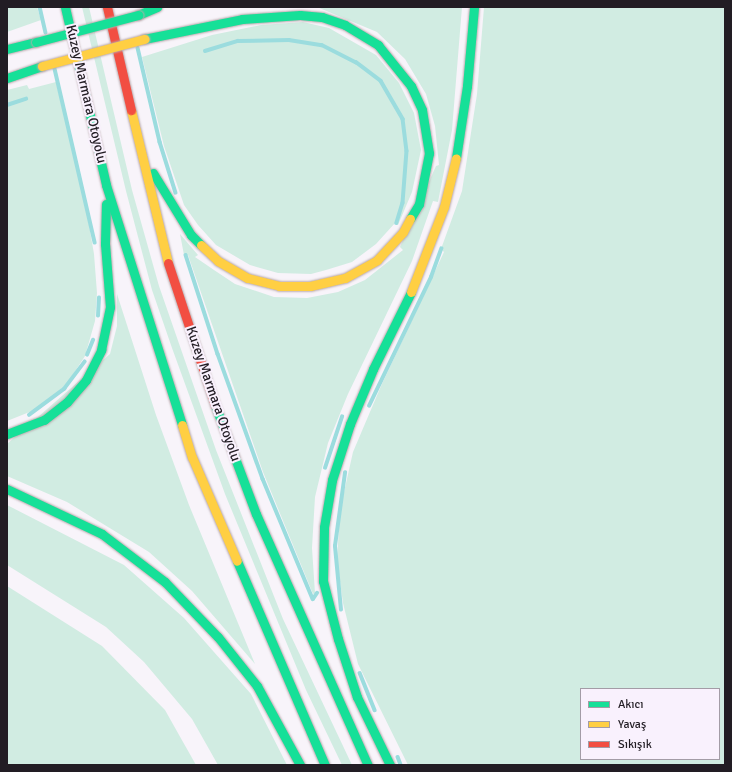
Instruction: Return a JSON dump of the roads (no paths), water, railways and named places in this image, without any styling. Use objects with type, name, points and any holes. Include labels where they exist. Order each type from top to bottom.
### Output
[{"type":"highway","name":"Kuzey Marmara Otoyolu","points":[[65,7],[106,185],[192,457],[325,765]]},
{"type":"highway","name":"Kuzey Marmara Otoyolu","points":[[107,7],[140,152],[165,252],[207,384],[256,514],[368,765]]},
{"type":"highway","points":[[7,49],[138,15],[157,7]]},
{"type":"highway","points":[[390,765],[357,697],[338,639],[323,581],[324,527],[332,480],[350,424],[373,369],[405,306],[444,207],[454,171],[466,86],[474,7]]},
{"type":"highway","points":[[144,39],[224,12]]},
{"type":"highway","points":[[7,76],[144,39],[242,19],[300,14],[322,17],[345,25],[378,45],[411,86],[422,110],[428,153],[419,204],[403,232],[377,260],[345,278],[310,286],[279,286],[248,278],[218,261],[191,235],[140,152]]},
{"type":"highway","points":[[7,46],[36,42]]},
{"type":"highway","points":[[7,434],[44,420],[66,402],[86,380],[101,350],[110,307],[105,244],[106,185]]},
{"type":"highway","points":[[7,489],[102,534],[165,582],[218,637],[256,686],[300,765]]},
{"type":"waterway","points":[[40,7],[46,32]]},
{"type":"waterway","points":[[205,51],[238,41],[289,40],[322,45],[356,62],[381,81],[403,119],[407,151],[403,203],[397,223]]},
{"type":"waterway","points":[[138,48],[160,142],[176,193]]},
{"type":"waterway","points":[[55,69],[95,242]]},
{"type":"waterway","points":[[7,105],[26,99]]},
{"type":"waterway","points":[[369,406],[431,277],[441,249]]},
{"type":"waterway","points":[[186,255],[218,354],[263,479],[313,599],[317,593]]},
{"type":"waterway","points":[[98,316],[99,298]]},
{"type":"waterway","points":[[87,355],[93,340]]},
{"type":"waterway","points":[[29,415],[64,389],[84,362]]},
{"type":"waterway","points":[[325,468],[342,417]]},
{"type":"waterway","points":[[341,610],[335,546],[345,473]]},
{"type":"waterway","points":[[360,673],[375,710]]},
{"type":"waterway","points":[[398,757],[401,765]]}]
